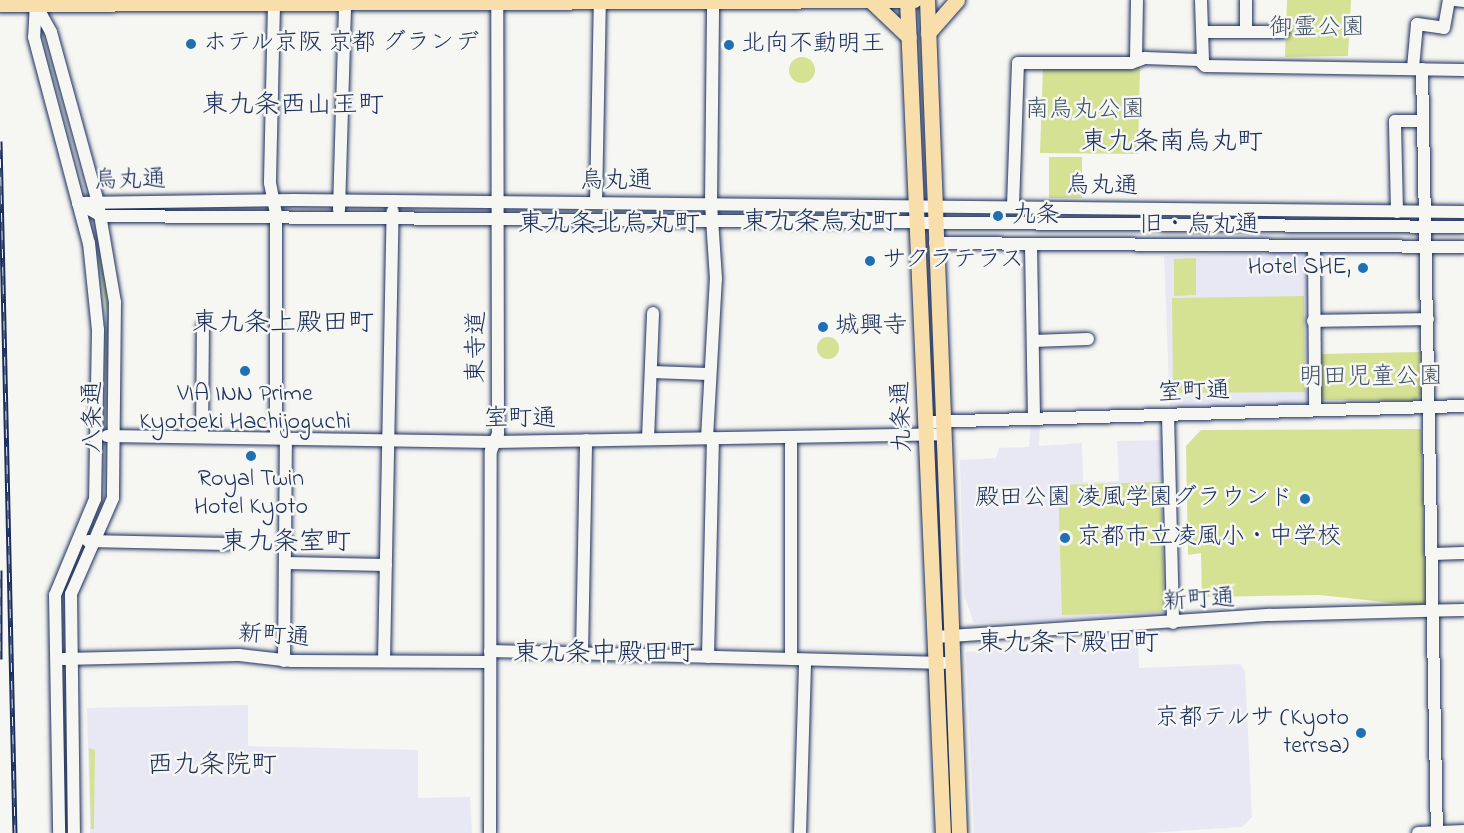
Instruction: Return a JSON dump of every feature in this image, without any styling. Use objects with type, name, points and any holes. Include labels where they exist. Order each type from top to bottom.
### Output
[{"type":"main road","points":[[872,0],[909,37]]},
{"type":"main road","name":"九条通","points":[[907,0],[926,213],[935,243],[942,428],[943,833]]},
{"type":"main road","points":[[0,4],[36,2],[274,4],[296,2],[497,4],[914,0]]},
{"type":"main road","name":"九条通","points":[[927,0],[926,428],[942,636]]},
{"type":"main road","points":[[928,33],[957,0]]},
{"type":"main road","name":"九条通","points":[[943,663],[959,833]]},
{"type":"street","points":[[1013,206],[1018,63],[1131,63],[1136,58],[1137,0]]},
{"type":"street","points":[[1201,0],[1205,66],[1464,70]]},
{"type":"street","points":[[1246,0],[1246,32]]},
{"type":"street","points":[[1437,833],[1428,319],[1423,121],[1417,24],[1444,28],[1449,0]]},
{"type":"street","points":[[1455,0],[1464,1]]},
{"type":"street","name":"八条通","points":[[36,2],[34,37],[78,203],[95,283],[98,435],[95,499],[55,595],[59,833]]},
{"type":"street","name":"八条通","points":[[36,2],[51,32],[100,209],[114,280],[113,498],[71,594],[74,833]]},
{"type":"street","points":[[708,657],[709,374],[716,279],[711,203],[710,2]]},
{"type":"street","points":[[596,203],[600,3]]},
{"type":"street","points":[[274,4],[273,200],[276,214],[286,563],[284,661]]},
{"type":"street","points":[[339,216],[345,4]]},
{"type":"street","name":"東寺道","points":[[490,833],[490,657],[494,442],[498,434],[500,202],[497,4]]},
{"type":"street","points":[[1204,32],[1283,32]]},
{"type":"street","points":[[1136,58],[1203,61]]},
{"type":"street","points":[[1397,212],[1395,121],[1423,121]]},
{"type":"street","name":"烏丸通","points":[[100,209],[273,200],[393,203],[711,203],[926,213],[1464,227]]},
{"type":"street","name":"烏丸通","points":[[78,203],[100,209],[393,218],[713,217],[926,213],[1013,206],[1464,212]]},
{"type":"street","points":[[384,661],[393,203]]},
{"type":"street","name":"旧・烏丸通","points":[[935,243],[1031,246],[1464,247]]},
{"type":"street","points":[[1031,246],[1034,417]]},
{"type":"street","points":[[1314,247],[1315,410]]},
{"type":"street","points":[[648,439],[653,313]]},
{"type":"street","points":[[1314,321],[1428,319]]},
{"type":"street","points":[[202,437],[203,326]]},
{"type":"street","points":[[1033,341],[1088,339]]},
{"type":"street","points":[[651,372],[709,374]]},
{"type":"street","name":"室町通","points":[[98,435],[494,442],[791,437],[942,428],[1034,417],[1464,406]]},
{"type":"street","points":[[1168,415],[1173,623]]},
{"type":"street","points":[[791,437],[791,660]]},
{"type":"street","points":[[582,654],[586,441]]},
{"type":"street","points":[[79,536],[93,543],[227,544]]},
{"type":"street","points":[[1432,554],[1464,553]]},
{"type":"street","points":[[286,563],[386,564]]},
{"type":"street","name":"新町通","points":[[942,636],[1250,620],[1270,615],[1464,610]]},
{"type":"street","name":"新町通","points":[[56,659],[239,655],[284,661],[384,661],[582,654],[943,663]]},
{"type":"street","points":[[800,833],[806,660]]},
{"type":"street","points":[[1418,833],[1464,831]]},
{"type":"shaded area","points":[[1306,251],[1307,404],[1170,408],[1164,256]]},
{"type":"shaded area","name":"京都市立凌風小・中学校","points":[[1031,424],[1040,424],[1039,446],[1082,443],[1083,482],[1119,481],[1117,441],[1166,440],[1168,610],[1162,616],[974,623],[964,595],[960,460],[996,458],[999,448],[1029,447]]},
{"type":"shaded area","points":[[1138,639],[1139,668],[1240,664],[1245,671],[1252,817],[1242,827],[1146,833],[974,833],[966,652]]},
{"type":"shaded area","points":[[248,705],[248,746],[418,750],[418,798],[470,797],[472,833],[90,833],[87,708]]},
{"type":"green space","name":"御霊公園","points":[[1287,0],[1351,0],[1348,56],[1285,57]]},
{"type":"green space","points":[[802,57],[811,61],[815,70],[811,79],[802,83],[793,79],[789,70],[793,61]]},
{"type":"green space","name":"南烏丸公園","points":[[1140,66],[1138,154],[1040,153],[1043,68]]},
{"type":"green space","points":[[1049,157],[1082,157],[1082,198],[1049,198]]},
{"type":"green space","points":[[97,245],[106,283],[109,315],[105,414],[107,314]]},
{"type":"green space","points":[[1196,258],[1196,295],[1174,296],[1174,259]]},
{"type":"green space","points":[[1304,296],[1305,392],[1173,393],[1172,298]]},
{"type":"green space","points":[[828,337],[836,340],[839,348],[836,356],[828,359],[820,356],[817,348],[820,340]]},
{"type":"green space","name":"明田児童公園","points":[[1421,352],[1422,394],[1415,401],[1320,400],[1319,354]]},
{"type":"green space","name":"殿田公園 凌風学園グラウンド","points":[[1421,429],[1426,601],[1421,606],[1320,595],[1202,597],[1201,553],[1188,555],[1186,446],[1201,430]]},
{"type":"green space","points":[[1161,482],[1164,612],[1062,615],[1058,485]]},
{"type":"green space","points":[[63,723],[66,723],[68,833],[65,833]]},
{"type":"green space","points":[[89,748],[95,750],[94,829],[91,829]]},
{"type":"railway","points":[[0,141],[15,833]]},
{"type":"railway","points":[[0,570],[0,659]]},
{"type":"place","name":"ホテル京阪 京都 グランデ","points":[[191,44]]},
{"type":"place","name":"北向不動明王","points":[[729,45]]},
{"type":"place","name":"九条","points":[[998,216]]},
{"type":"place","name":"サクラテラス","points":[[870,261]]},
{"type":"place","name":"Hotel SHE,","points":[[1363,268]]},
{"type":"place","name":"城興寺","points":[[823,327]]},
{"type":"place","name":"VIA INN Prime Kyotoeki Hachijoguchi","points":[[245,371]]},
{"type":"place","name":"Royal Twin Hotel Kyoto","points":[[251,456]]},
{"type":"place","name":"殿田公園 凌風学園グラウンド","points":[[1305,499]]},
{"type":"place","name":"京都市立凌風小・中学校","points":[[1065,538]]},
{"type":"place","name":"京都テルサ (Kyoto terrsa)","points":[[1361,733]]},
{"type":"district","name":"東九条西山王町","points":[[293,107]]},
{"type":"district","name":"東九条南烏丸町","points":[[1172,144]]},
{"type":"district","name":"東九条烏丸町","points":[[820,224]]},
{"type":"district","name":"東九条北烏丸町","points":[[609,226]]},
{"type":"district","name":"東九条上殿田町","points":[[283,325]]},
{"type":"district","name":"東九条室町","points":[[286,544]]},
{"type":"district","name":"東九条下殿田町","points":[[1068,645]]},
{"type":"district","name":"東九条中殿田町","points":[[604,655]]},
{"type":"district","name":"西九条院町","points":[[212,767]]}]
